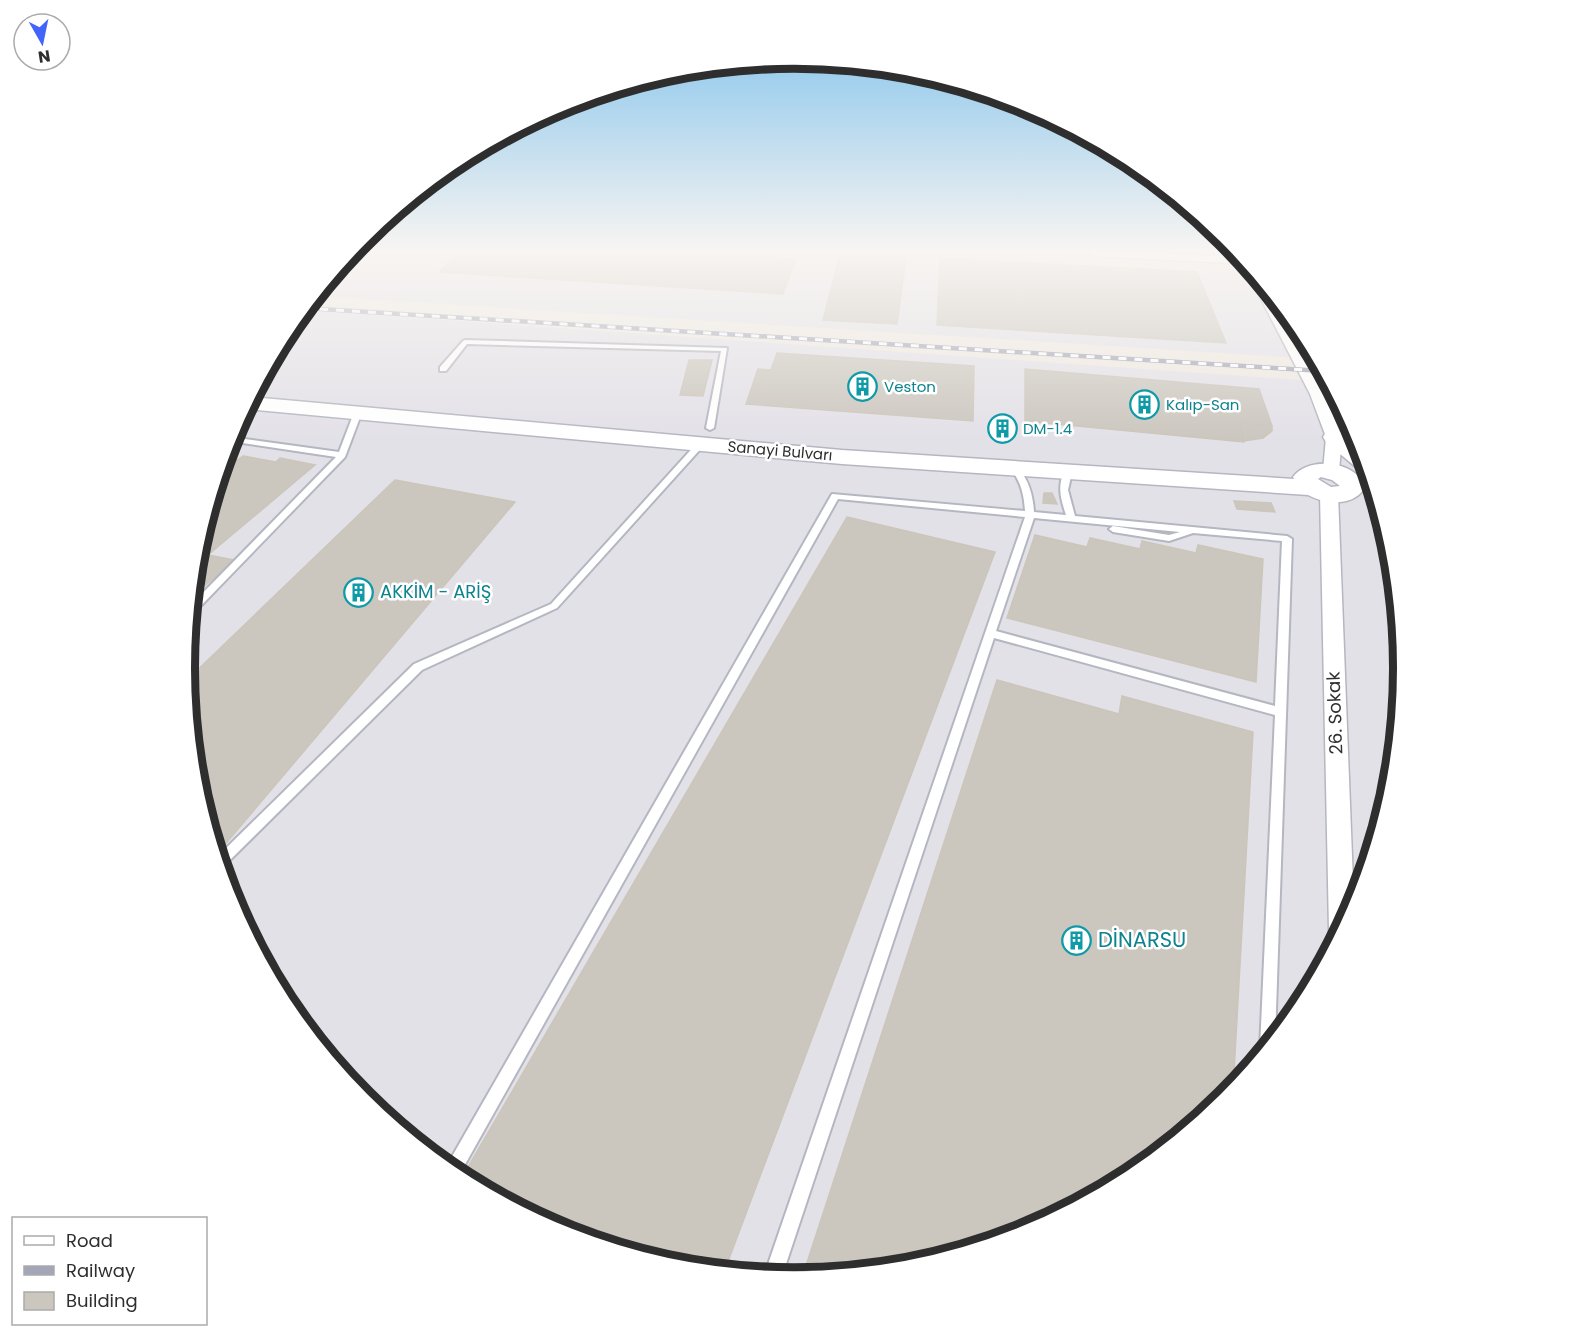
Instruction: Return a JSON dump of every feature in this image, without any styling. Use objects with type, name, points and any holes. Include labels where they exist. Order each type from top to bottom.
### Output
[{"type":"main road","name":"Sanayi Bulvarı","points":[[263,390],[705,436],[842,457],[1068,472],[1329,483],[1363,480]]},
{"type":"main road","name":"Sanayi Bulvarı","points":[[256,404],[705,436],[1218,467],[1329,483],[1368,496]]},
{"type":"main road","points":[[1334,437],[1353,453]]},
{"type":"street","points":[[1276,315],[1317,394],[1334,437]]},
{"type":"street","name":"26. Sokak","points":[[1334,437],[1329,483],[1341,913]]},
{"type":"lane","points":[[225,857],[418,667],[554,606],[705,436],[725,349],[465,342],[443,369]]},
{"type":"lane","points":[[1320,405],[1333,406]]},
{"type":"lane","points":[[199,603],[342,455],[358,412]]},
{"type":"lane","points":[[239,440],[342,455]]},
{"type":"lane","points":[[776,1268],[1030,515],[1028,491],[1023,478],[1015,469]]},
{"type":"lane","points":[[1068,472],[1063,481],[1064,493],[1075,519]]},
{"type":"lane","points":[[457,1164],[835,496],[1287,539],[1267,1036]]},
{"type":"lane","points":[[990,633],[1280,712]]},
{"type":"shaded area","points":[[310,315],[380,315],[1320,381],[1332,403],[1362,476],[1382,552],[1388,590],[1394,668],[1388,747],[1382,785],[1362,861],[1332,934],[1292,1002],[1245,1064],[1189,1119],[1159,1144],[1094,1188],[1059,1206],[987,1236],[949,1248],[872,1263],[833,1267],[755,1267],[716,1263],[639,1248],[601,1236],[529,1206],[494,1188],[429,1144],[399,1119],[343,1064],[318,1033],[296,1002],[256,934],[226,861],[215,824],[200,747],[194,668],[200,590],[215,513],[226,476],[256,403]]},
{"type":"shaded area","points":[[623,315],[1278,315],[1306,358]]},
{"type":"building","points":[[824,315],[898,315],[897,324],[823,320]]},
{"type":"building","points":[[937,315],[1215,315],[1226,343],[937,325]]},
{"type":"building","name":"Veston","points":[[777,353],[974,366],[973,421],[746,404],[758,369],[771,370]]},
{"type":"building","points":[[689,360],[712,360],[703,396],[680,395]]},
{"type":"building","name":"Kalıp-San","points":[[1025,369],[1259,389],[1272,426],[1239,423],[1244,442],[1025,421]]},
{"type":"building","name":"DM-1.4","points":[[993,420],[1011,421],[1012,437],[994,436]]},
{"type":"building","points":[[1239,423],[1272,426],[1272,431],[1263,438],[1244,441]]},
{"type":"building","points":[[243,456],[276,462],[280,458],[315,465],[208,555],[234,560],[200,590],[215,513],[226,476],[231,463]]},
{"type":"building","name":"AKKİM - ARİŞ","points":[[395,480],[515,502],[222,848],[206,785],[200,747],[194,673]]},
{"type":"building","points":[[1044,493],[1052,493],[1057,504],[1043,503]]},
{"type":"building","points":[[1234,501],[1271,503],[1275,512],[1237,509]]},
{"type":"building","points":[[847,517],[995,552],[727,1264],[639,1248],[601,1236],[529,1206],[466,1170]]},
{"type":"building","points":[[1035,535],[1087,547],[1090,538],[1140,549],[1142,541],[1196,553],[1198,545],[1263,559],[1256,682],[1007,618]]},
{"type":"building","name":"DİNARSU","points":[[997,680],[1119,714],[1122,696],[1253,732],[1234,1076],[1159,1144],[1094,1188],[1059,1206],[987,1236],[949,1248],[872,1263],[805,1268]]},
{"type":"railway","points":[[424,315],[1314,370]]},
{"type":"place","name":"Veston","points":[[863,387]]},
{"type":"place","name":"Kalıp-San","points":[[1145,405]]},
{"type":"place","name":"DM-1.4","points":[[1002,429]]},
{"type":"place","name":"AKKİM - ARİŞ","points":[[359,592]]},
{"type":"place","name":"DİNARSU","points":[[1077,940]]}]
